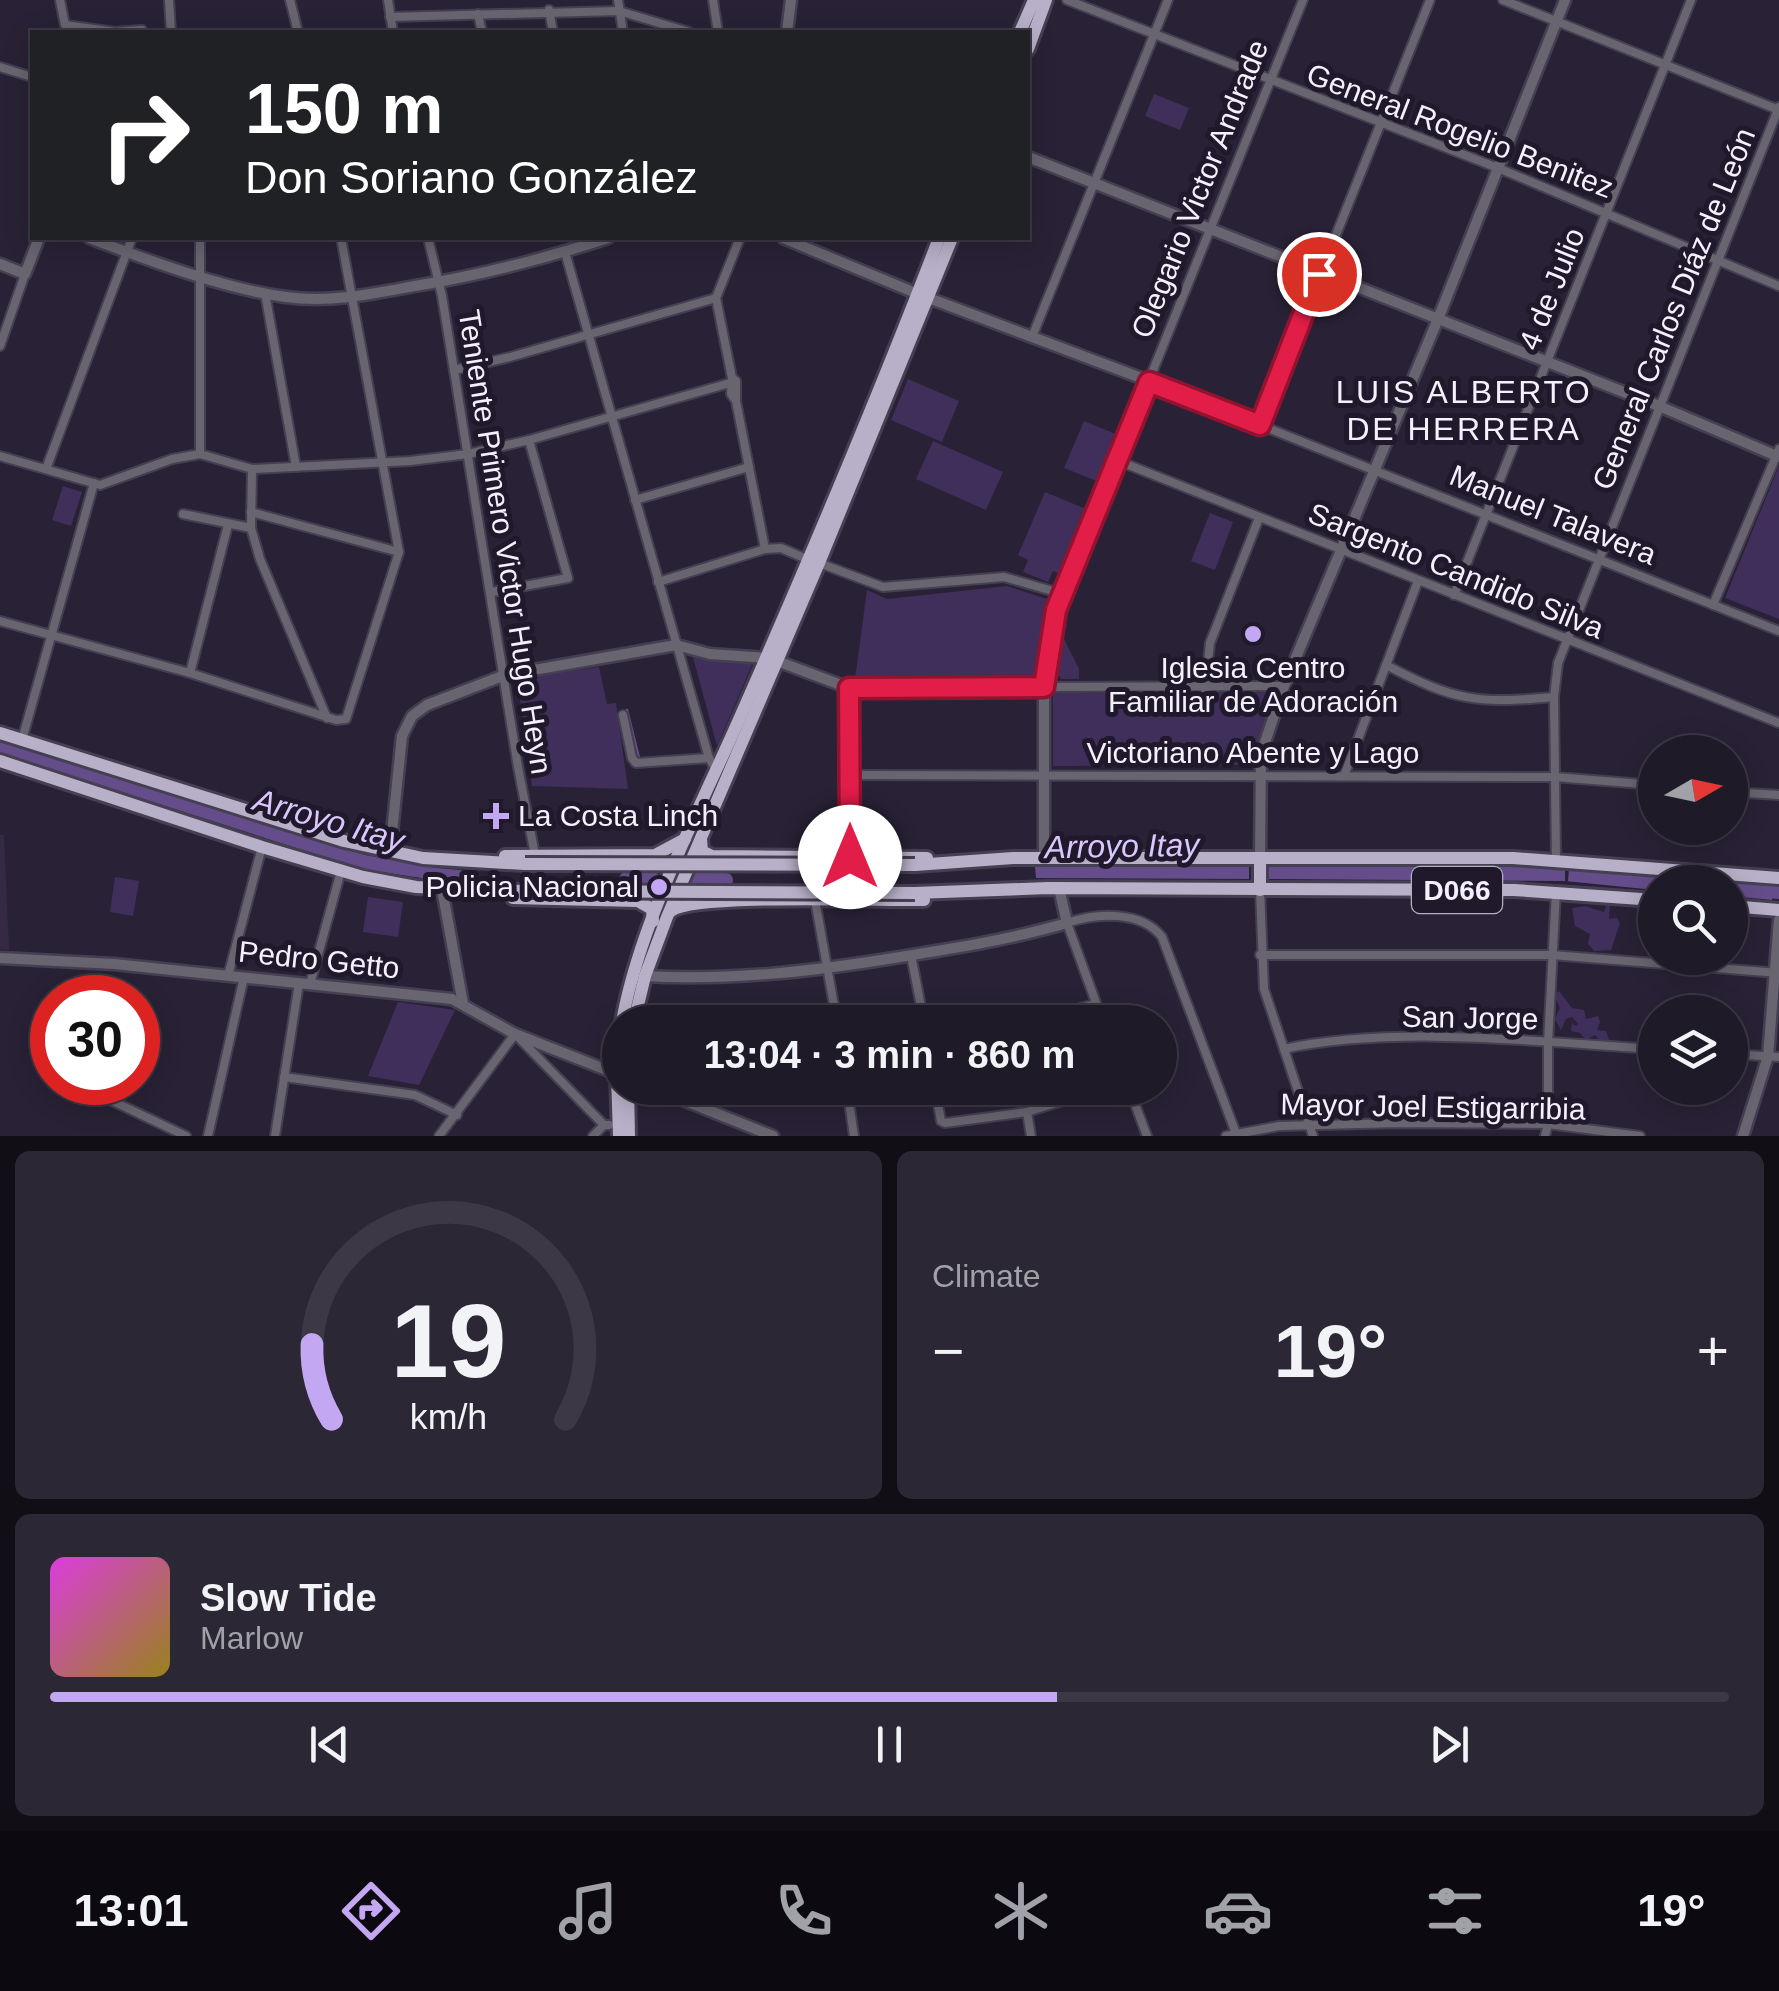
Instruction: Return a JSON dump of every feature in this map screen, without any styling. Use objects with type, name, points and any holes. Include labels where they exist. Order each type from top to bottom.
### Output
[{"type":"highway","points":[[1021,30],[1034,0]]},
{"type":"highway","points":[[1030,44],[1046,0]]},
{"type":"highway","points":[[924,295],[938,240]]},
{"type":"highway","points":[[625,1005],[652,923],[674,884],[814,562],[924,295],[951,240]]},
{"type":"highway","points":[[772,660],[713,765],[694,837],[702,851],[712,856],[1013,858]]},
{"type":"highway","name":"D066","points":[[0,733],[323,835],[390,852],[472,862],[530,859],[916,866],[1013,858],[1260,862],[1556,860],[1779,878]]},
{"type":"highway","name":"D066","points":[[0,761],[342,871],[442,889],[915,893],[1260,885],[1556,891],[1638,898]]},
{"type":"highway","points":[[530,859],[663,854],[694,837]]},
{"type":"highway","points":[[1260,862],[1260,885]]},
{"type":"highway","points":[[638,1005],[674,884]]},
{"type":"highway","points":[[471,890],[513,898],[638,902],[652,908],[652,923]]},
{"type":"highway","points":[[667,917],[685,904],[930,900],[980,891]]},
{"type":"highway","points":[[1748,907],[1779,910]]},
{"type":"highway","points":[[628,1105],[629,1136]]},
{"type":"street","points":[[60,0],[65,24],[102,30]]},
{"type":"street","points":[[169,0],[171,30]]},
{"type":"street","points":[[290,0],[298,30]]},
{"type":"street","points":[[388,0],[393,30]]},
{"type":"street","points":[[618,0],[623,30]]},
{"type":"street","points":[[713,0],[718,30]]},
{"type":"street","points":[[787,30],[791,0]]},
{"type":"street","name":"General Rogelio Benitez","points":[[1067,0],[1498,168],[1779,286]]},
{"type":"street","points":[[1032,337],[1168,0]]},
{"type":"street","name":"Olegario Victor Andrade","points":[[1044,858],[1044,687],[1052,628],[1303,0]]},
{"type":"street","points":[[1260,425],[1430,0]]},
{"type":"street","points":[[1503,0],[1779,109]]},
{"type":"street","points":[[1260,862],[1260,754],[1284,686],[1438,319],[1565,0]]},
{"type":"street","name":"4 de Julio","points":[[1454,595],[1692,0]]},
{"type":"street","points":[[549,10],[553,30]]},
{"type":"street","points":[[390,17],[619,11],[681,30]]},
{"type":"street","points":[[478,14],[482,30]]},
{"type":"street","points":[[0,67],[30,77]]},
{"type":"street","name":"General Carlos Diáz de León","points":[[1556,860],[1554,698],[1558,663],[1779,109]]},
{"type":"street","points":[[1030,159],[1778,454],[1713,604]]},
{"type":"street","points":[[0,346],[38,240]]},
{"type":"street","points":[[94,240],[266,293],[290,298],[354,299],[438,284],[602,240]]},
{"type":"street","points":[[46,469],[131,240]]},
{"type":"street","points":[[200,240],[200,454]]},
{"type":"street","points":[[0,621],[190,673],[327,718],[342,720],[349,715],[399,552],[342,240]]},
{"type":"street","name":"Teniente Primero Victor Hugo Heyn","points":[[428,240],[506,675],[530,859]]},
{"type":"street","points":[[739,240],[716,298],[731,380],[738,392],[736,401],[765,549]]},
{"type":"street","name":"Manuel Talavera","points":[[809,243],[924,295],[1779,631]]},
{"type":"street","points":[[565,252],[713,765],[636,764],[623,715]]},
{"type":"street","points":[[0,264],[25,274]]},
{"type":"street","points":[[266,293],[296,467]]},
{"type":"street","points":[[454,370],[716,298]]},
{"type":"street","points":[[0,456],[100,484],[172,458],[200,454],[252,469],[468,454],[612,417],[731,380]]},
{"type":"street","points":[[492,592],[568,578],[530,440]]},
{"type":"street","name":"Sargento Candido Silva","points":[[1116,460],[1779,723]]},
{"type":"street","points":[[635,500],[748,467]]},
{"type":"street","points":[[252,469],[251,528],[260,560],[327,718]]},
{"type":"street","points":[[22,740],[94,482]]},
{"type":"street","points":[[251,512],[399,552]]},
{"type":"street","points":[[183,514],[251,528]]},
{"type":"street","points":[[1204,688],[1210,644],[1258,518]]},
{"type":"street","points":[[190,673],[228,525]]},
{"type":"street","points":[[658,582],[765,549],[781,548],[883,587],[1004,577],[1063,594]]},
{"type":"street","points":[[1344,776],[1418,581]]},
{"type":"street","points":[[390,852],[402,736],[408,721],[427,705],[506,675],[676,644],[710,654],[772,660],[849,688],[1284,686]]},
{"type":"street","points":[[1386,665],[1437,691],[1464,698],[1500,702],[1554,698]]},
{"type":"street","points":[[849,688],[850,857]]},
{"type":"street","name":"Victoriano Abente y Lago","points":[[851,775],[1555,777],[1638,784]]},
{"type":"street","points":[[1748,793],[1779,795]]},
{"type":"street","points":[[228,976],[262,847]]},
{"type":"street","points":[[275,1136],[305,983],[342,871]]},
{"type":"street","points":[[1260,885],[1260,955],[1267,1003],[1313,1136]]},
{"type":"street","points":[[1059,888],[1066,923],[1096,1004],[1092,1005]]},
{"type":"street","points":[[442,889],[463,1004]]},
{"type":"street","points":[[1544,1136],[1548,1124],[1556,891]]},
{"type":"street","points":[[816,900],[834,1005]]},
{"type":"street","points":[[646,976],[746,976],[829,969],[1018,937],[1082,918],[1116,916],[1146,923],[1156,930],[1233,1135]]},
{"type":"street","points":[[1743,1136],[1774,1056],[1779,920]]},
{"type":"street","points":[[1260,955],[1552,954],[1777,973]]},
{"type":"street","points":[[911,956],[921,1005]]},
{"type":"street","name":"Pedro Getto","points":[[0,958],[114,964],[452,999],[515,1034],[602,1068]]},
{"type":"street","points":[[208,1136],[244,978]]},
{"type":"street","points":[[439,1136],[515,1034],[614,1129],[593,1136]]},
{"type":"street","name":"San Jorge","points":[[1284,1049],[1364,1038],[1638,1048]]},
{"type":"street","points":[[1748,1055],[1774,1056]]},
{"type":"street","points":[[284,1077],[415,1095],[457,1115]]},
{"type":"street","points":[[120,1105],[186,1136]]},
{"type":"street","points":[[696,1105],[773,1136]]},
{"type":"street","points":[[849,1105],[854,1136]]},
{"type":"street","points":[[938,1105],[942,1123],[1028,1112],[1050,1105]]},
{"type":"street","points":[[1136,1105],[1148,1136]]},
{"type":"street","points":[[1028,1112],[1032,1136]]},
{"type":"street","points":[[1400,1123],[1405,1136]]},
{"type":"street","name":"Mayor Joel Estigarribia","points":[[1233,1135],[1308,1125],[1400,1123],[1548,1124],[1639,1136]]},
{"type":"shaded area","points":[[1154,94],[1189,108],[1180,130],[1145,116]]},
{"type":"shaded area","points":[[908,379],[959,401],[942,442],[891,420]]},
{"type":"shaded area","points":[[1084,421],[1118,435],[1099,482],[1064,468]]},
{"type":"shaded area","points":[[933,441],[1003,472],[986,510],[916,479]]},
{"type":"shaded area","points":[[1779,466],[1779,619],[1725,598]]},
{"type":"shaded area","points":[[63,486],[82,492],[71,526],[52,520]]},
{"type":"shaded area","points":[[1045,492],[1086,509],[1058,573],[1053,571],[1048,582],[1023,572],[1028,560],[1018,555]]},
{"type":"shaded area","points":[[1210,513],[1233,522],[1215,570],[1191,561]]},
{"type":"shaded area","points":[[1007,586],[1050,600],[1041,632],[1035,681],[855,679],[867,590],[887,599]]},
{"type":"shaded area","points":[[1058,635],[1063,637],[1079,669],[1079,679],[1061,679],[1056,671]]},
{"type":"shaded area","points":[[693,657],[744,659],[752,665],[717,746]]},
{"type":"shaded area","points":[[599,667],[607,704],[616,703],[628,789],[532,786],[517,678]]},
{"type":"shaded area","points":[[1275,692],[1251,765],[1053,766],[1053,693]]},
{"type":"shaded area","points":[[0,741],[365,855],[437,868],[644,886],[454,883],[362,869],[0,753]]},
{"type":"shaded area","points":[[0,835],[4,835],[9,950],[0,949]]},
{"type":"shaded area","points":[[1268,865],[1565,867],[1565,881],[1268,879]]},
{"type":"shaded area","points":[[1249,866],[1249,879],[1036,878],[1035,867]]},
{"type":"shaded area","points":[[1569,868],[1638,873],[1638,888],[1565,881]]},
{"type":"shaded area","points":[[115,877],[139,881],[133,916],[110,912]]},
{"type":"shaded area","points":[[1268,880],[1510,881],[1638,890],[1638,895],[1268,884]]},
{"type":"shaded area","points":[[1748,882],[1774,884],[1772,900],[1748,898]]},
{"type":"shaded area","points":[[368,897],[403,902],[398,937],[363,932]]},
{"type":"shaded area","points":[[1607,903],[1609,919],[1617,918],[1620,923],[1611,950],[1594,951],[1588,944],[1590,934],[1575,926],[1572,908],[1585,906],[1604,912]]},
{"type":"shaded area","points":[[1559,991],[1572,1008],[1584,1010],[1586,1019],[1598,1016],[1597,1030],[1606,1031],[1609,1040],[1601,1042],[1595,1035],[1586,1040],[1571,1031],[1572,1023],[1578,1024],[1572,1017],[1566,1019],[1561,1030],[1555,1019],[1560,1008],[1554,995]]},
{"type":"shaded area","points":[[398,1002],[455,1010],[419,1085],[368,1076]]},
{"type":"pier","points":[[1011,863],[1010,883],[961,887],[705,889],[703,885],[709,871]]},
{"type":"pier","points":[[468,865],[648,868],[649,887],[466,888]]},
{"type":"waterway","points":[[1234,683],[1244,675],[1240,666]]},
{"type":"waterway","points":[[627,710],[640,762]]},
{"type":"waterway","name":"Arroyo Itay","points":[[626,879],[653,879]]},
{"type":"waterway","name":"Arroyo Itay","points":[[697,880],[726,880]]},
{"type":"waterway","name":"Arroyo Itay","points":[[1748,889],[1779,892]]},
{"type":"place","name":"Iglesia Centro Familiar de Adoración","points":[[1253,634]]},
{"type":"place","name":"La Costa Linch","points":[[496,816]]},
{"type":"place","name":"Policia Nacional","points":[[659,887]]},
{"type":"district","name":"LUIS ALBERTO DE HERRERA","points":[[1464,410]]},
{"type":"route","points":[[850,857],[849,688],[1044,687],[1056,610],[1149,382],[1260,425],[1319,274]]}]
